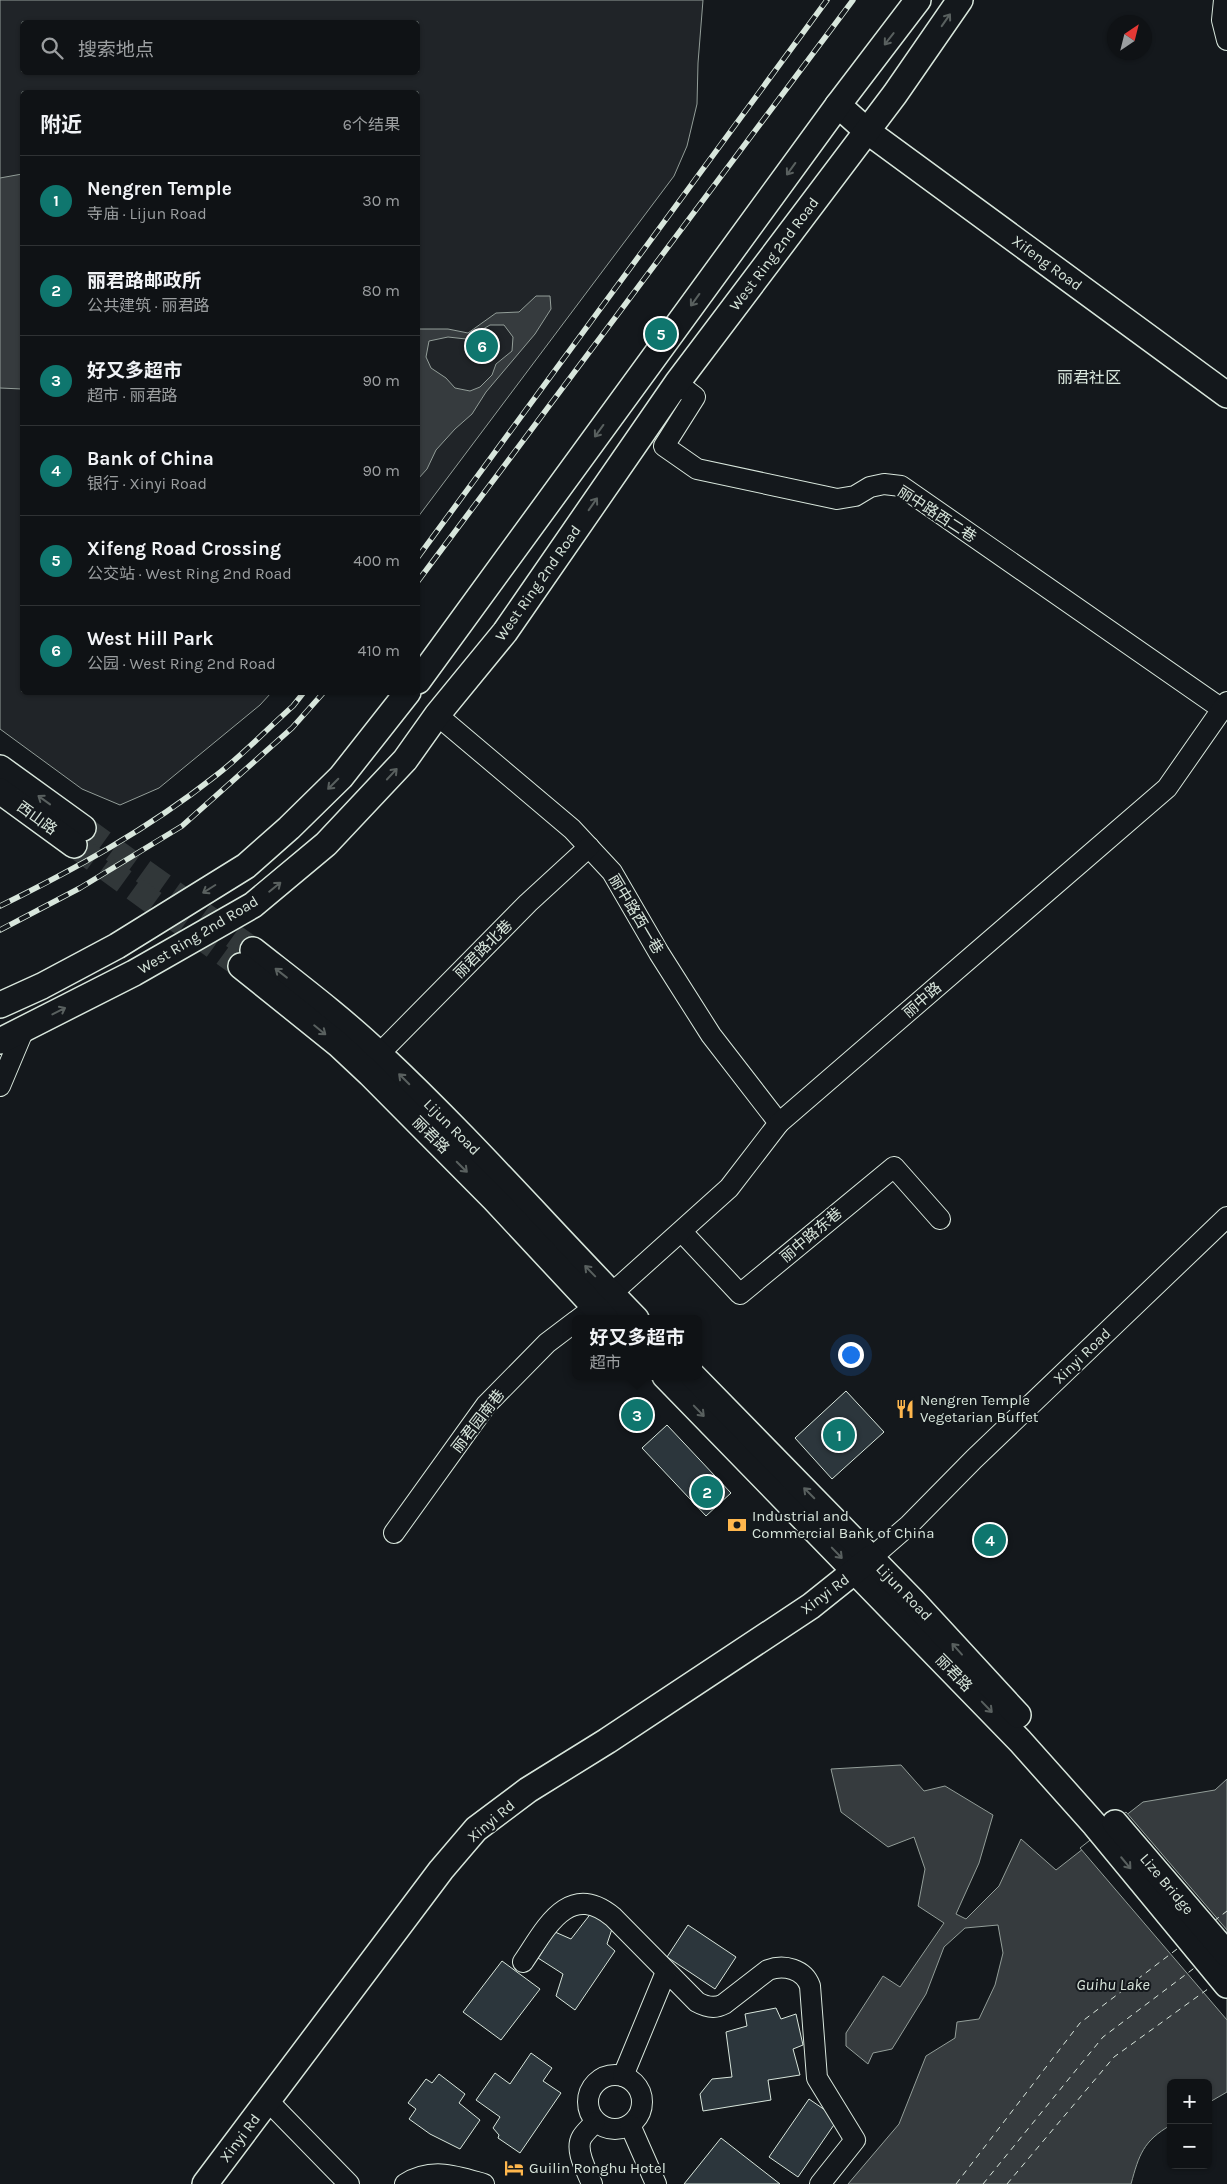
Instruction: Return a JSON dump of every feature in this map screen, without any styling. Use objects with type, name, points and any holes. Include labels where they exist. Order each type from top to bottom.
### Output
[{"type":"main road","points":[[420,678],[838,105],[918,0]]},
{"type":"main road","name":"West Ring 2nd Road","points":[[0,1041],[134,973],[253,905],[326,844],[405,760],[437,715],[505,632],[677,383],[896,94],[960,0]]},
{"type":"main road","name":"Xifeng Road","points":[[838,105],[867,131],[1227,395]]},
{"type":"main road","points":[[0,1006],[117,946],[246,866],[289,828],[341,777],[406,695]]},
{"type":"main road","name":"西山路","points":[[0,768],[79,837],[0,791]]},
{"type":"main road","name":"Lijun Road","points":[[247,958],[327,1009],[379,1054],[465,1140],[593,1312],[611,1315]]},
{"type":"main road","name":"丽君路","points":[[247,958],[370,1074],[495,1200],[593,1312]]},
{"type":"main road","points":[[669,1380],[863,1564]]},
{"type":"main road","name":"Lijun Road","points":[[697,1380],[863,1564],[913,1601],[1102,1820]]},
{"type":"main road","name":"Xinyi Rd","points":[[205,2184],[441,1870],[476,1829],[528,1790],[607,1741],[810,1606],[863,1564]]},
{"type":"main road","points":[[1102,1820],[1227,1985]]},
{"type":"main road","name":"Lize Bridge","points":[[1102,1820],[1227,1954]]},
{"type":"street","points":[[1224,0],[1222,20],[1227,40]]},
{"type":"street","name":"丽中路西二巷","points":[[677,383],[695,397],[664,446],[697,469],[837,499],[855,496],[870,487],[884,484],[901,486],[1225,705]]},
{"type":"street","name":"丽中路","points":[[593,1312],[729,1188],[779,1122],[1167,788],[1225,705]]},
{"type":"street","name":"丽中路西一巷","points":[[437,715],[572,830],[612,872],[659,953],[711,1035],[779,1122]]},
{"type":"street","name":"丽君路北巷","points":[[379,1054],[528,903],[589,847]]},
{"type":"street","points":[[0,1086],[24,1029]]},
{"type":"street","name":"丽中路东巷","points":[[682,1232],[740,1294],[894,1167],[940,1219]]},
{"type":"street","name":"Xinyi Road","points":[[863,1564],[909,1525],[974,1459],[1227,1217]]},
{"type":"street","name":"丽君园南巷","points":[[394,1533],[486,1405],[547,1343],[572,1326]]},
{"type":"street","points":[[523,1962],[553,1919],[562,1910],[572,1906],[588,1905],[602,1908],[613,1917],[696,2002],[713,2007],[724,2004],[768,1970],[782,1966],[795,1970],[807,1980],[810,1986],[817,2078],[856,2140],[820,2184]]},
{"type":"street","points":[[623,2076],[666,1972]]},
{"type":"street","points":[[605,2076],[623,2076],[637,2086],[643,2102],[637,2119],[630,2125],[612,2130],[596,2122],[590,2114],[587,2105],[588,2096],[597,2080],[605,2076]]},
{"type":"street","points":[[268,2101],[348,2184]]},
{"type":"street","points":[[592,2184],[579,2151],[579,2144],[581,2138],[596,2122]]},
{"type":"street","points":[[630,2125],[656,2184]]},
{"type":"street","points":[[405,2184],[426,2174],[442,2173],[484,2184]]},
{"type":"shaded area","points":[[0,0],[703,0],[697,104],[687,146],[674,176],[420,514],[420,90],[20,90],[20,695],[269,695],[260,705],[159,788],[120,805],[82,789],[0,729]]},
{"type":"water","points":[[20,174],[20,389],[0,388],[0,178]]},
{"type":"water","points":[[536,296],[550,296],[551,309],[535,334],[486,392],[472,414],[436,450],[427,469],[420,477],[420,329],[448,329],[468,333],[496,313],[519,312]],"holes":[[[490,325],[504,325],[513,337],[512,351],[496,364],[492,375],[480,387],[470,391],[455,388],[446,378],[431,368],[426,357],[429,341],[448,337],[466,339]]]},
{"type":"water","name":"Guihu Lake","points":[[901,1765],[924,1791],[945,1786],[993,1815],[979,1863],[956,1914],[966,1919],[999,1886],[1021,1839],[1056,1870],[1143,1802],[1215,1790],[1227,1779],[1227,2092],[1212,2101],[1212,2079],[1167,2079],[1167,2128],[1148,2143],[1140,2157],[1131,2184],[848,2184],[899,2124],[926,2056],[955,2038],[957,2022],[979,2019],[995,1985],[1003,1953],[998,1925],[965,1928],[944,1947],[926,1994],[892,2049],[873,2053],[868,2064],[846,2046],[846,2033],[883,1976],[900,1987],[944,1923],[918,1906],[925,1869],[914,1837],[888,1847],[841,1812],[831,1769]]},
{"type":"pier","points":[[1126,1812],[1227,1930],[1227,2020],[1080,1848]]},
{"type":"building","points":[[846,1391],[884,1432],[832,1479],[795,1438]]},
{"type":"building","points":[[667,1425],[731,1493],[706,1516],[642,1448]]},
{"type":"building","points":[[592,1912],[613,1926],[607,1944],[615,1951],[575,2010],[556,1996],[563,1974],[538,1958],[555,1932],[571,1939]]},
{"type":"building","points":[[688,1925],[736,1957],[715,1989],[667,1957]]},
{"type":"building","points":[[502,1961],[540,1989],[501,2040],[463,2012]]},
{"type":"building","points":[[776,2008],[781,2019],[796,2014],[803,2045],[793,2049],[800,2075],[768,2080],[771,2100],[703,2111],[700,2094],[712,2079],[732,2077],[726,2032],[747,2026],[745,2014]]},
{"type":"building","points":[[531,2053],[552,2068],[543,2081],[561,2093],[520,2153],[498,2138],[499,2135],[493,2128],[500,2117],[476,2100],[495,2073],[510,2084]]},
{"type":"building","points":[[439,2074],[465,2094],[459,2103],[480,2120],[460,2149],[430,2134],[409,2119],[416,2109],[408,2103],[426,2079],[432,2083]]},
{"type":"building","points":[[809,2099],[838,2119],[798,2177],[769,2157]]},
{"type":"building","points":[[721,2138],[780,2184],[684,2184]]},
{"type":"ferry route","points":[[1214,1921],[1227,1911]]},
{"type":"ferry route","points":[[956,2184],[1080,2023],[1181,1946]]},
{"type":"ferry route","points":[[983,2184],[1103,2037],[1197,1966]]},
{"type":"ferry route","points":[[1007,2184],[1114,2057],[1212,1986]]},
{"type":"tunnel","points":[[83,828],[253,950]]},
{"type":"tunnel","points":[[74,845],[241,966]]},
{"type":"railway","points":[[420,554],[827,0]]},
{"type":"railway","points":[[420,578],[853,0]]},
{"type":"railway","points":[[0,906],[56,878],[110,847],[189,796],[224,769],[293,706],[302,695]]},
{"type":"railway","points":[[0,930],[80,888],[182,826],[292,728],[321,695]]},
{"type":"place","name":"Xifeng Road Crossing","points":[[661,334]]},
{"type":"place","name":"West Hill Park","points":[[482,346]]},
{"type":"place","name":"Nengren Temple Vegetarian Buffet","points":[[905,1409]]},
{"type":"place","name":"好又多超市","points":[[637,1415]]},
{"type":"place","name":"Nengren Temple","points":[[839,1435]]},
{"type":"place","name":"丽君路邮政所","points":[[707,1492]]},
{"type":"place","name":"Industrial and Commercial Bank of China","points":[[737,1525]]},
{"type":"place","name":"Bank of China","points":[[990,1540]]},
{"type":"place","name":"Guilin Ronghu Hotel","points":[[514,2168]]},
{"type":"district","name":"丽君社区","points":[[1089,377]]}]
